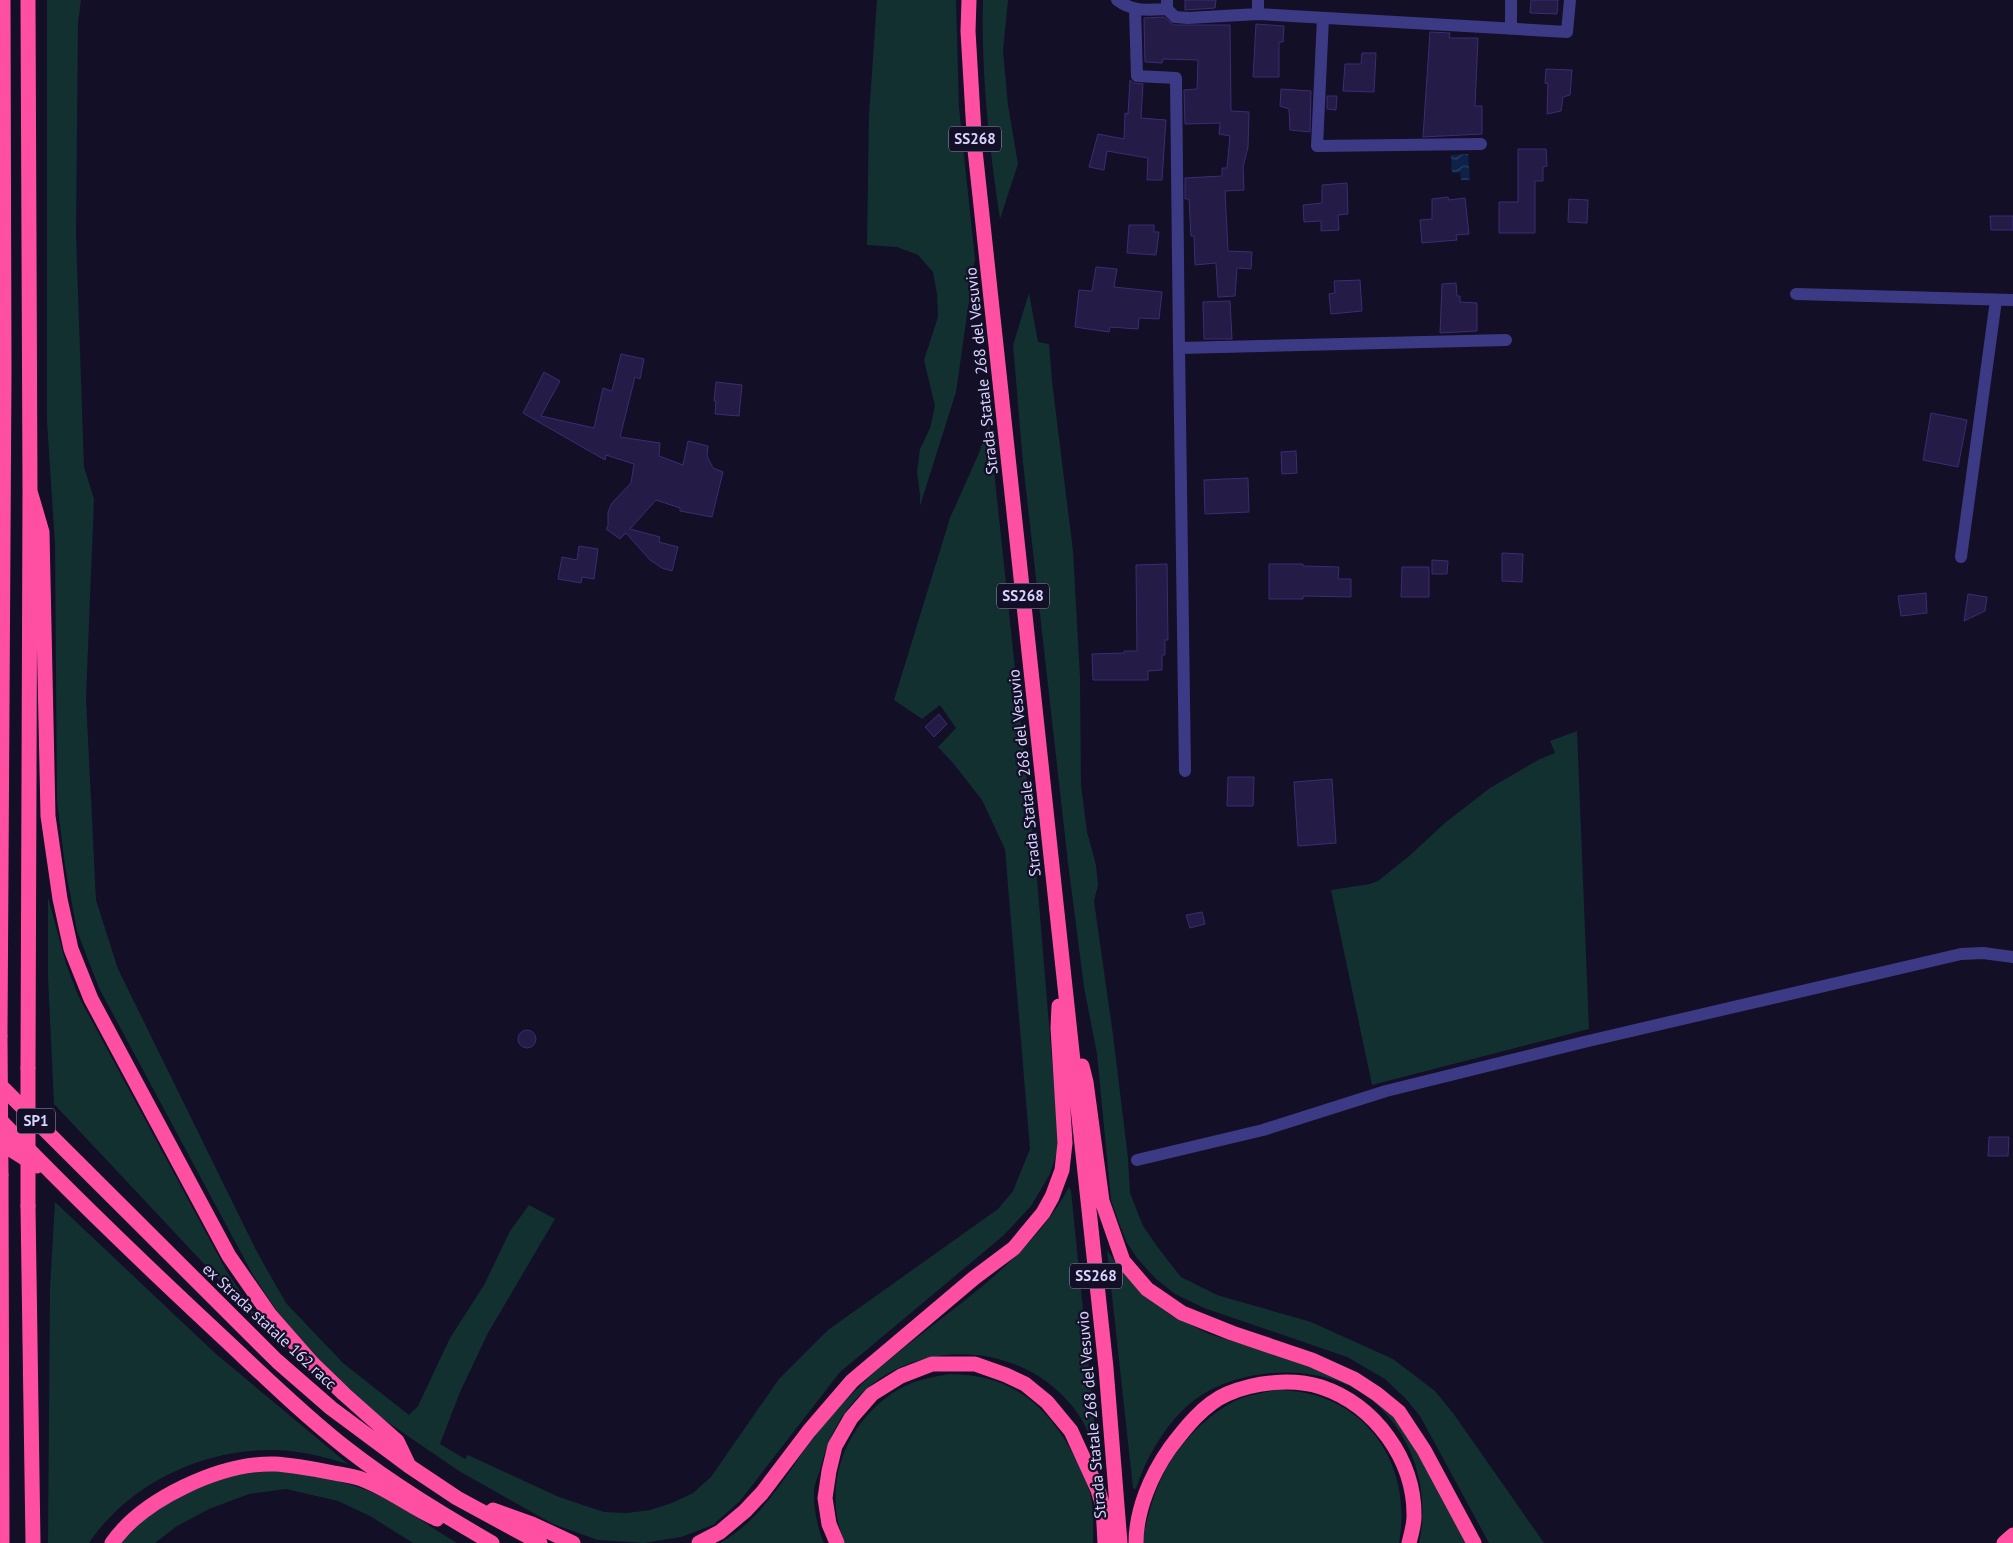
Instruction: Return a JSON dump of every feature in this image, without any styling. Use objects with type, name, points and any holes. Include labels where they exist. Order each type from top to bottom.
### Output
[{"type":"highway","points":[[2,1543],[0,970],[4,363],[1,100],[3,0]]},
{"type":"highway","points":[[28,0],[30,491],[28,1206],[33,1543]]},
{"type":"highway","name":"Strada Statale 268 del Vesuvio","points":[[968,0],[975,150],[1106,1368],[1120,1543]]},
{"type":"highway","points":[[30,491],[42,532],[48,816],[60,899],[72,949],[92,999],[229,1256],[270,1315],[312,1363],[397,1441],[409,1466]]},
{"type":"highway","points":[[0,668],[3,686]]},
{"type":"highway","points":[[699,1543],[720,1532],[745,1511],[762,1493],[809,1430],[852,1381],[974,1278],[1014,1248],[1043,1213],[1052,1197],[1062,1170],[1065,1143],[1058,1028],[1061,952]]},
{"type":"highway","points":[[1067,1009],[1086,1082],[1102,1201],[1123,1261],[1147,1290],[1182,1312],[1232,1333],[1312,1360],[1354,1379],[1377,1394],[1399,1412],[1424,1450],[1474,1543]]},
{"type":"highway","name":"ex Strada statale 162 racc","points":[[0,1085],[277,1361],[331,1408],[409,1466],[457,1498],[540,1543]]},
{"type":"highway","name":"SP1","points":[[0,1120],[55,1177]]},
{"type":"highway","points":[[0,1137],[13,1151],[55,1177],[304,1414],[347,1449],[395,1484],[491,1543]]},
{"type":"highway","points":[[837,1543],[829,1524],[826,1498],[829,1471],[835,1446],[850,1418],[872,1394],[901,1376],[932,1364],[975,1364],[1025,1384],[1047,1402],[1071,1431],[1098,1490],[1103,1506],[1105,1543]]},
{"type":"highway","points":[[1136,1543],[1136,1526],[1144,1498],[1159,1464],[1182,1431],[1209,1405],[1226,1394],[1262,1384],[1286,1382],[1320,1387],[1352,1402],[1374,1418],[1395,1448],[1410,1481],[1414,1518],[1409,1543]]},
{"type":"highway","points":[[112,1543],[118,1534],[152,1504],[188,1484],[241,1467],[273,1464],[309,1468],[363,1479],[416,1510],[491,1543]]},
{"type":"highway","points":[[457,1498],[532,1524],[573,1543]]},
{"type":"highway","points":[[2004,1543],[2013,1535]]},
{"type":"street","points":[[1118,0],[1125,6],[1135,9],[1167,5],[1175,17],[1188,18],[1258,14],[1567,32],[1570,0]]},
{"type":"street","points":[[1258,0],[1258,14]]},
{"type":"street","points":[[1511,0],[1511,29]]},
{"type":"street","points":[[1135,9],[1137,76],[1176,78],[1185,771]]},
{"type":"street","points":[[1323,18],[1316,146],[1481,144]]},
{"type":"street","points":[[1796,294],[2013,300]]},
{"type":"street","points":[[1961,557],[1996,300]]},
{"type":"street","points":[[1179,348],[1506,340]]},
{"type":"street","points":[[1137,1160],[1263,1130],[1386,1091],[1613,1035],[1961,954],[1984,953],[2013,957]]},
{"type":"green space","points":[[47,0],[81,0],[78,23],[76,234],[84,467],[94,499],[86,699],[96,900],[118,969],[257,1252],[286,1303],[343,1363],[409,1415],[418,1406],[450,1338],[484,1285],[510,1231],[529,1205],[555,1219],[488,1333],[460,1392],[440,1444],[465,1459],[468,1455],[559,1497],[604,1512],[627,1513],[650,1510],[672,1503],[693,1493],[711,1477],[779,1379],[828,1330],[998,1209],[1013,1191],[1030,1149],[1005,849],[982,800],[938,747],[956,728],[940,705],[922,719],[894,700],[950,518],[979,453],[989,423],[1036,867],[1059,1146],[1050,1174],[1031,1206],[1003,1236],[840,1372],[740,1501],[713,1525],[681,1537],[644,1543],[598,1540],[553,1524],[459,1471],[380,1417],[324,1367],[277,1311],[253,1275],[99,988],[77,931],[65,866],[57,801],[55,544],[47,422]]},
{"type":"green space","points":[[877,0],[956,0],[959,108],[975,259],[956,392],[920,506],[917,472],[920,449],[930,428],[935,406],[924,360],[938,317],[937,294],[933,272],[918,255],[897,247],[867,245],[869,115]]},
{"type":"green space","points":[[983,0],[1008,0],[1003,51],[1008,105],[1018,164],[1000,219],[992,165],[987,110],[983,55]]},
{"type":"green space","points":[[1029,293],[1038,342],[1049,344],[1073,551],[1080,677],[1081,785],[1087,832],[1096,865],[1098,885],[1094,901],[1113,1035],[1128,1158],[1130,1193],[1143,1226],[1181,1277],[1217,1295],[1311,1322],[1393,1359],[1435,1391],[1453,1413],[1544,1543],[1489,1543],[1420,1416],[1406,1399],[1385,1379],[1347,1357],[1204,1308],[1175,1294],[1156,1279],[1137,1258],[1127,1243],[1111,1200],[1097,1054],[1084,987],[1068,863],[1023,463],[1013,345]]},
{"type":"green space","points":[[1577,731],[1589,1029],[1372,1085],[1331,890],[1378,881],[1408,857],[1446,822],[1490,788],[1540,759],[1555,753],[1550,741]]},
{"type":"green space","points":[[48,897],[66,964],[78,995],[226,1270],[255,1314],[253,1316],[54,1104],[48,978]]},
{"type":"green space","points":[[1069,1187],[1071,1191],[1098,1458],[1088,1431],[1073,1407],[1048,1383],[1019,1366],[988,1357],[955,1354],[922,1359],[892,1371],[864,1391],[835,1428],[825,1453],[814,1492],[817,1520],[824,1543],[720,1543],[741,1529],[758,1513],[817,1434],[849,1397],[906,1346],[997,1274],[1049,1219]]},
{"type":"green space","points":[[55,1202],[216,1354],[348,1464],[313,1455],[277,1450],[223,1455],[197,1462],[171,1473],[148,1486],[126,1502],[106,1521],[89,1543],[48,1543],[50,1288]]},
{"type":"green space","points":[[1107,1250],[1120,1269],[1152,1301],[1171,1315],[1209,1334],[1299,1361],[1355,1384],[1394,1416],[1406,1432],[1467,1543],[1419,1543],[1422,1513],[1420,1484],[1415,1464],[1402,1435],[1382,1409],[1365,1395],[1345,1384],[1322,1376],[1272,1373],[1224,1384],[1203,1394],[1185,1408],[1169,1426],[1149,1456],[1136,1489],[1133,1488]]},
{"type":"green space","points":[[950,1374],[970,1375],[1005,1385],[1019,1392],[1046,1414],[1068,1445],[1087,1484],[1093,1508],[1093,1543],[845,1543],[838,1521],[835,1499],[837,1477],[843,1456],[852,1436],[880,1402],[899,1389],[917,1381]]},
{"type":"green space","points":[[1275,1390],[1306,1393],[1333,1402],[1356,1416],[1375,1435],[1389,1458],[1398,1484],[1402,1513],[1399,1543],[1142,1543],[1155,1493],[1169,1464],[1189,1437],[1210,1417],[1232,1402]]},
{"type":"green space","points":[[270,1471],[325,1478],[365,1489],[398,1506],[457,1543],[413,1543],[370,1516],[338,1501],[286,1489],[249,1494],[209,1509],[177,1526],[155,1543],[117,1543],[159,1505],[226,1476]]},
{"type":"water","points":[[1468,154],[1470,180],[1461,180],[1460,172],[1452,173],[1451,155]]},
{"type":"building","points":[[1185,0],[1216,0],[1215,8],[1185,10]]},
{"type":"building","points":[[1531,0],[1558,0],[1557,14],[1530,13]]},
{"type":"building","points":[[1164,17],[1174,25],[1230,25],[1231,111],[1249,112],[1248,147],[1243,167],[1244,190],[1225,191],[1228,251],[1252,252],[1251,269],[1237,268],[1235,296],[1218,297],[1216,263],[1195,265],[1194,236],[1191,236],[1189,199],[1185,199],[1185,178],[1222,176],[1222,168],[1227,168],[1230,136],[1219,134],[1220,123],[1185,124],[1184,90],[1197,89],[1198,60],[1163,59],[1162,63],[1145,62],[1144,18]]},
{"type":"building","points":[[1256,24],[1284,26],[1283,42],[1279,42],[1279,77],[1253,77]]},
{"type":"building","points":[[1430,32],[1450,33],[1449,38],[1478,38],[1475,106],[1482,106],[1482,134],[1423,137]]},
{"type":"building","points":[[1362,53],[1376,53],[1374,92],[1343,91],[1345,64],[1361,64]]},
{"type":"building","points":[[1546,69],[1572,70],[1570,95],[1563,97],[1561,111],[1547,114],[1548,84],[1545,83]]},
{"type":"building","points":[[1130,80],[1133,83],[1143,84],[1141,118],[1166,120],[1162,180],[1147,180],[1148,158],[1107,151],[1104,170],[1089,167],[1098,134],[1124,139],[1125,113],[1128,114]]},
{"type":"building","points":[[1281,89],[1311,91],[1310,132],[1290,130],[1289,109],[1280,106]]},
{"type":"building","points":[[1327,96],[1337,96],[1336,110],[1327,109]]},
{"type":"building","points":[[1518,149],[1546,149],[1547,166],[1543,167],[1543,181],[1535,181],[1535,233],[1499,233],[1499,202],[1518,202]]},
{"type":"building","points":[[1347,183],[1348,214],[1338,215],[1339,230],[1321,231],[1321,221],[1304,222],[1303,205],[1322,203],[1322,185]]},
{"type":"building","points":[[1448,197],[1449,200],[1465,198],[1469,234],[1456,235],[1457,240],[1422,243],[1420,220],[1432,219],[1432,199]]},
{"type":"building","points":[[1569,199],[1588,200],[1587,223],[1568,222]]},
{"type":"building","points":[[1990,216],[2013,216],[2013,230],[1991,230]]},
{"type":"building","points":[[1129,225],[1154,225],[1154,232],[1159,232],[1156,255],[1127,253]]},
{"type":"building","points":[[1096,267],[1117,269],[1114,287],[1162,292],[1159,319],[1139,318],[1138,329],[1110,327],[1109,332],[1075,327],[1079,290],[1092,291]]},
{"type":"building","points":[[1360,280],[1362,311],[1331,314],[1329,294],[1335,293],[1334,281]]},
{"type":"building","points":[[1456,283],[1457,296],[1460,296],[1460,302],[1477,303],[1477,331],[1440,333],[1442,284]]},
{"type":"building","points":[[1230,301],[1232,339],[1204,339],[1203,302]]},
{"type":"building","points":[[621,354],[644,359],[640,379],[635,377],[620,437],[660,443],[659,456],[683,465],[688,441],[708,446],[707,456],[713,468],[723,472],[712,517],[680,511],[680,508],[656,500],[630,529],[660,537],[659,542],[678,547],[672,571],[662,568],[650,560],[626,533],[620,539],[606,529],[608,526],[608,512],[612,503],[631,483],[634,464],[606,455],[605,460],[523,413],[544,372],[560,381],[541,416],[594,428],[603,388],[612,391]]},
{"type":"building","points":[[716,382],[742,385],[739,416],[715,414]]},
{"type":"building","points":[[1931,413],[1967,420],[1958,467],[1923,460]]},
{"type":"building","points":[[1296,451],[1297,473],[1282,474],[1281,452]]},
{"type":"building","points":[[1248,478],[1249,512],[1205,514],[1204,480]]},
{"type":"building","points":[[579,546],[598,549],[594,579],[582,577],[581,583],[558,579],[562,557],[577,560]]},
{"type":"building","points":[[1502,553],[1523,554],[1522,582],[1502,581]]},
{"type":"building","points":[[1432,560],[1448,561],[1447,574],[1432,574]]},
{"type":"building","points":[[1167,564],[1168,640],[1165,640],[1165,655],[1162,655],[1162,670],[1148,671],[1148,680],[1093,680],[1092,654],[1137,651],[1136,565]]},
{"type":"building","points":[[1269,564],[1339,567],[1338,579],[1351,579],[1351,597],[1303,596],[1303,599],[1269,599]]},
{"type":"building","points":[[1402,567],[1429,567],[1429,597],[1401,597]]},
{"type":"building","points":[[1926,593],[1927,613],[1901,616],[1898,596]]},
{"type":"building","points":[[1968,594],[1987,597],[1985,611],[1964,621]]},
{"type":"building","points":[[939,714],[947,724],[934,737],[925,727]]},
{"type":"building","points":[[1228,777],[1254,777],[1253,806],[1227,806]]},
{"type":"building","points":[[1332,779],[1336,843],[1298,846],[1294,782]]},
{"type":"building","points":[[1202,912],[1205,924],[1190,928],[1186,915]]},
{"type":"building","points":[[527,1030],[533,1033],[536,1039],[533,1045],[527,1048],[521,1045],[518,1039],[521,1033]]},
{"type":"building","points":[[1989,1137],[2009,1137],[2008,1156],[1988,1156]]}]
